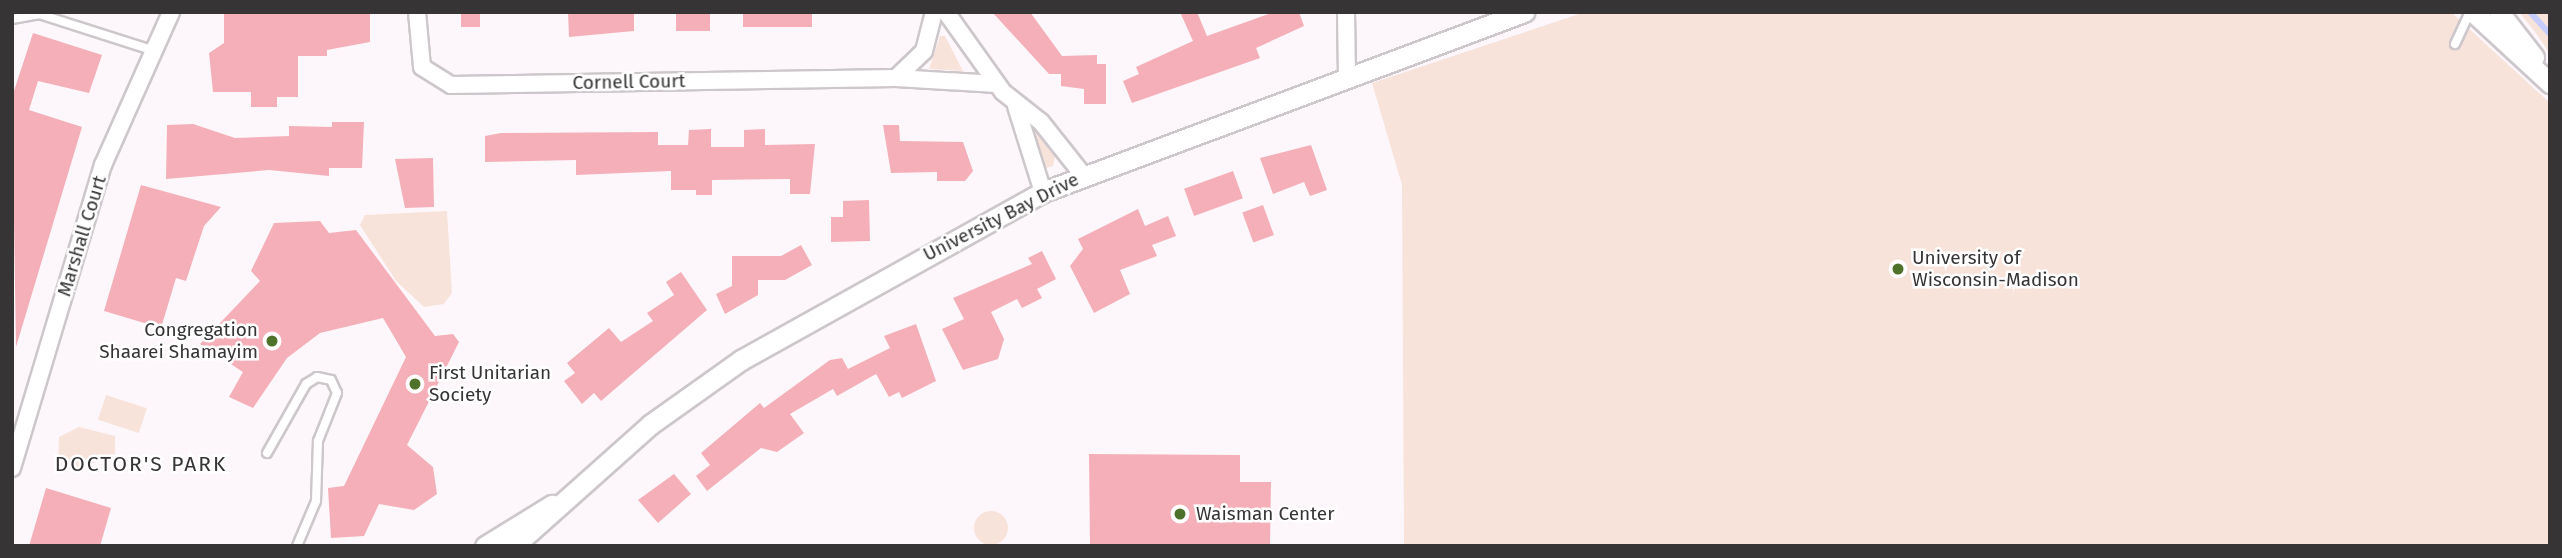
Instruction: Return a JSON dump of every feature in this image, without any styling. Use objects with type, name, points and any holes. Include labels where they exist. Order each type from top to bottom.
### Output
[{"type":"street","name":"Marshall Court","points":[[12,468],[103,165],[158,52],[171,12]]},
{"type":"street","name":"Cornell Court","points":[[417,12],[420,63],[430,76],[451,85],[897,78],[996,83]]},
{"type":"street","points":[[897,78],[924,51],[934,12]]},
{"type":"street","points":[[946,12],[996,83],[1016,106],[1041,122],[1083,175]]},
{"type":"street","points":[[1346,12],[1347,75]]},
{"type":"street","name":"University Bay Drive","points":[[514,546],[651,425],[741,360],[1043,192],[1347,75],[1524,12]]},
{"type":"street","points":[[2471,12],[2550,80]]},
{"type":"street","points":[[2499,12],[2550,80]]},
{"type":"street","points":[[1016,106],[1043,192]]},
{"type":"street","name":"University Bay Drive","points":[[485,546],[565,499]]},
{"type":"lane","points":[[2455,44],[2471,12]]},
{"type":"lane","points":[[12,19],[39,14],[158,52]]},
{"type":"lane","points":[[267,453],[306,384],[317,377],[331,380],[337,393],[318,441],[313,513],[297,546]]},
{"type":"shaded area","name":"University of Wisconsin-Madison","points":[[1585,12],[2451,12],[2550,103],[2550,546],[1404,546],[1402,185],[1372,83]]},
{"type":"shaded area","points":[[2519,12],[2550,12],[2550,54],[2535,32]]},
{"type":"shaded area","points":[[940,36],[945,36],[963,71],[929,69]]},
{"type":"shaded area","points":[[1033,130],[1055,156],[1053,166],[1043,169]]},
{"type":"shaded area","points":[[447,211],[452,293],[444,304],[424,307],[396,281],[360,225],[365,215]]},
{"type":"shaded area","points":[[106,395],[147,408],[139,433],[98,420]]},
{"type":"shaded area","points":[[79,427],[115,436],[115,454],[76,470],[58,466],[59,437]]},
{"type":"shaded area","points":[[991,511],[1003,516],[1008,528],[1003,540],[991,545],[979,540],[974,528],[979,516]]},
{"type":"building","points":[[370,12],[370,42],[327,50],[327,56],[298,56],[298,97],[277,97],[277,107],[251,107],[251,92],[213,92],[209,53],[224,43],[224,13]]},
{"type":"building","points":[[461,12],[480,12],[480,27],[461,27]]},
{"type":"building","points":[[568,12],[634,12],[634,31],[569,37]]},
{"type":"building","points":[[676,12],[710,12],[710,31],[676,31]]},
{"type":"building","points":[[743,12],[812,12],[812,27],[743,27]]},
{"type":"building","points":[[992,12],[1030,12],[1062,56],[1097,55],[1097,64],[1106,64],[1106,104],[1084,104],[1084,89],[1061,86],[1061,74],[1049,74]]},
{"type":"building","points":[[1180,12],[1197,12],[1207,36],[1274,12],[1299,12],[1304,26],[1256,48],[1260,58],[1132,103],[1123,81],[1139,74],[1136,67],[1193,41]]},
{"type":"building","points":[[33,33],[102,55],[89,93],[38,81],[29,110],[82,127],[16,347],[12,97]]},
{"type":"building","points":[[332,122],[364,122],[362,168],[329,168],[329,176],[269,170],[166,179],[167,125],[193,124],[235,138],[289,136],[289,126],[332,127]]},
{"type":"building","points":[[883,125],[899,125],[900,141],[963,142],[973,171],[965,181],[937,181],[937,172],[891,173]]},
{"type":"building","points":[[711,129],[711,147],[744,147],[744,130],[765,129],[765,145],[815,144],[810,194],[790,194],[790,179],[712,180],[712,195],[696,195],[696,190],[671,190],[671,171],[576,175],[576,160],[485,162],[485,136],[501,133],[658,132],[658,145],[688,145],[689,130]]},
{"type":"building","points":[[1311,145],[1327,190],[1310,196],[1304,182],[1273,194],[1260,158]]},
{"type":"building","points":[[433,158],[434,207],[405,208],[395,159]]},
{"type":"building","points":[[1233,171],[1243,198],[1194,216],[1184,189]]},
{"type":"building","points":[[141,185],[221,207],[204,226],[186,281],[176,278],[161,328],[104,311]]},
{"type":"building","points":[[869,200],[870,241],[831,242],[831,217],[843,217],[843,201]]},
{"type":"building","points":[[1263,205],[1274,235],[1253,243],[1242,213]]},
{"type":"building","points":[[1138,209],[1145,226],[1168,216],[1176,236],[1152,245],[1157,256],[1120,270],[1130,294],[1094,313],[1070,266],[1083,249],[1078,239]]},
{"type":"building","name":"First Unitarian Society","points":[[320,221],[329,233],[356,230],[435,336],[453,334],[459,342],[407,445],[433,467],[437,494],[414,510],[379,504],[364,536],[331,538],[328,488],[344,486],[406,357],[383,318],[320,333],[287,358],[253,408],[229,397],[243,372],[200,344],[260,281],[251,271],[274,223]]},
{"type":"building","points":[[801,245],[812,265],[785,280],[758,280],[758,295],[725,314],[716,294],[732,286],[732,256],[781,256]]},
{"type":"building","points":[[1042,251],[1056,279],[1037,289],[1042,298],[1022,308],[1017,299],[991,312],[1004,339],[998,359],[963,370],[942,329],[964,319],[953,298],[1032,264],[1028,258]]},
{"type":"building","points":[[681,272],[707,310],[601,401],[594,393],[582,404],[564,381],[575,373],[567,363],[609,328],[621,342],[653,321],[647,313],[674,295],[666,282]]},
{"type":"building","points":[[916,324],[936,381],[902,398],[899,392],[889,397],[876,374],[837,396],[833,389],[790,414],[804,433],[777,452],[761,448],[707,491],[696,476],[710,465],[701,453],[760,403],[764,408],[830,360],[842,358],[848,369],[890,348],[884,336]]},
{"type":"building","name":"Waisman Center","points":[[1089,454],[1240,455],[1240,482],[1271,482],[1270,546],[1090,546]]},
{"type":"building","points":[[674,474],[691,494],[658,523],[638,500]]},
{"type":"building","points":[[46,488],[111,508],[100,546],[29,546]]},
{"type":"waterway","points":[[2530,12],[2550,34]]},
{"type":"place","name":"University of Wisconsin-Madison","points":[[1898,269]]},
{"type":"place","name":"Congregation Shaarei Shamayim","points":[[272,341]]},
{"type":"place","name":"First Unitarian Society","points":[[415,384]]},
{"type":"place","name":"Waisman Center","points":[[1180,514]]},
{"type":"district","name":"DOCTOR'S PARK","points":[[141,464]]}]
